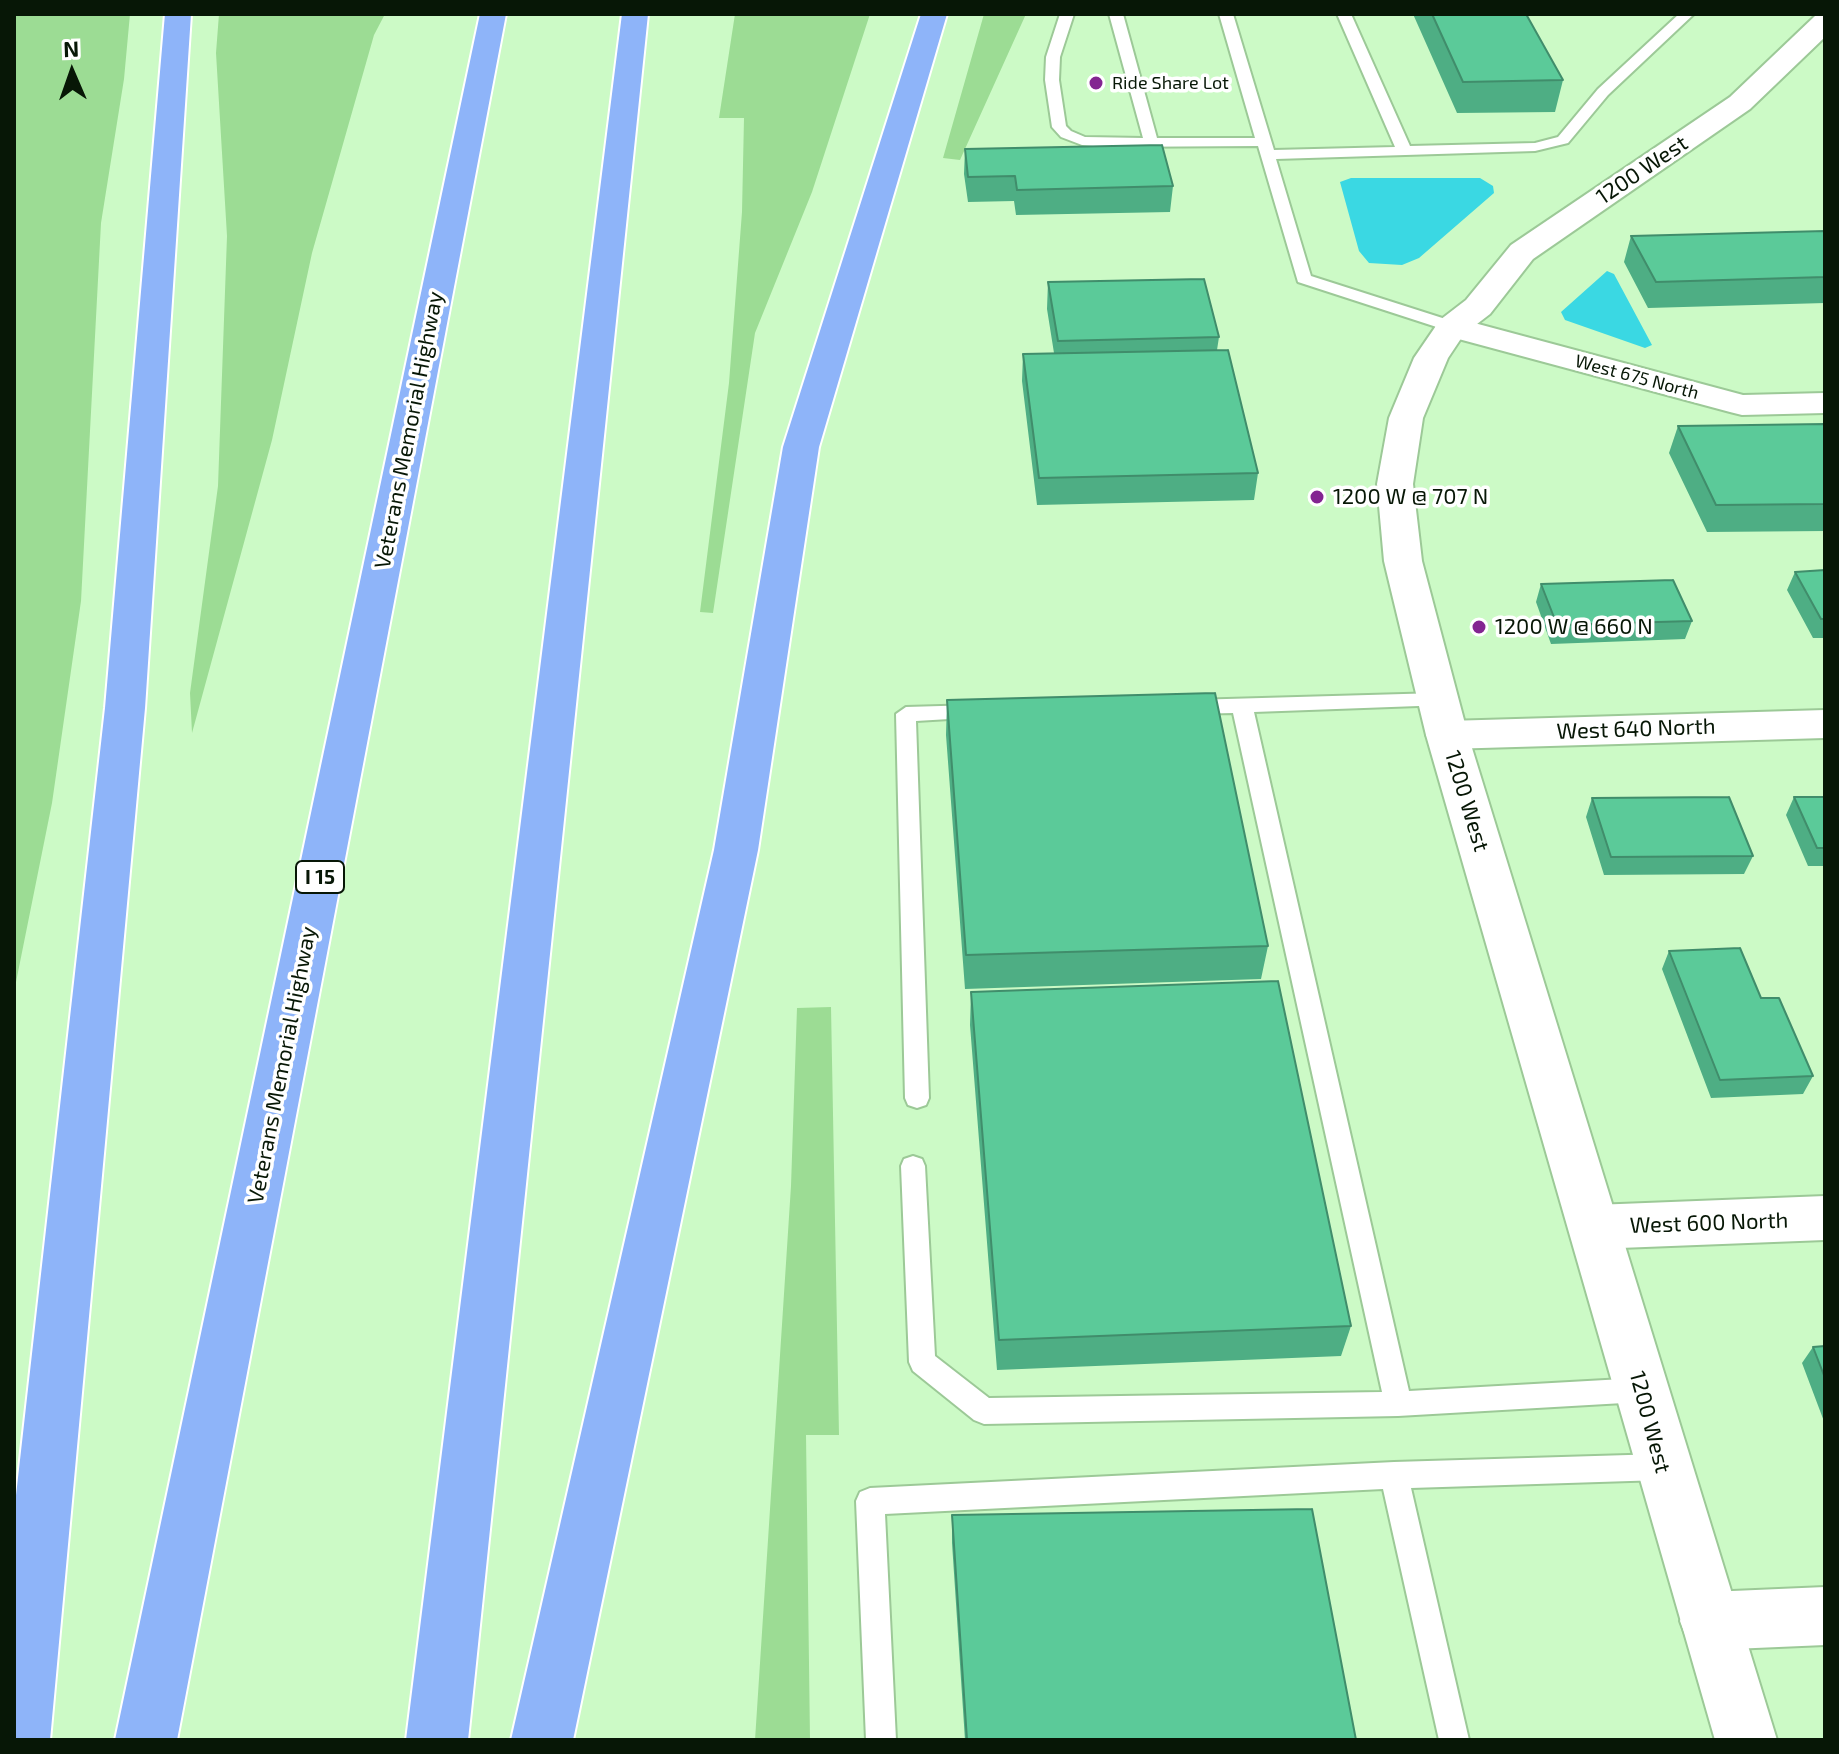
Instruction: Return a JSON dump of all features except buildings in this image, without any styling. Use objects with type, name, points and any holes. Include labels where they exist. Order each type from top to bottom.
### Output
[{"type":"highway","points":[[19,1740],[125,708],[178,48],[178,14]]},
{"type":"highway","points":[[178,48],[185,14]]},
{"type":"highway","name":"Veterans Memorial Highway","points":[[146,1740],[493,14]]},
{"type":"highway","points":[[437,1740],[635,14]]},
{"type":"highway","points":[[887,159],[906,14]]},
{"type":"highway","points":[[542,1740],[736,850],[801,447],[934,14]]},
{"type":"street","name":"1200 West","points":[[1746,1740],[1662,1467],[1443,718],[1403,561],[1395,484],[1406,418],[1431,358],[1452,327],[1478,307],[1522,252],[1740,103],[1825,22]]},
{"type":"street","name":"West 675 North","points":[[1452,327],[1742,405],[1825,403]]},
{"type":"street","name":"West 640 North","points":[[1443,718],[1825,724]]},
{"type":"street","name":"West 600 North","points":[[1594,1227],[1825,1218]]},
{"type":"street","points":[[1709,1621],[1825,1616]]},
{"type":"lane","points":[[1067,14],[1053,57],[1052,80],[1059,127],[1082,141],[1404,150],[1535,147],[1563,140],[1603,92],[1687,14]]},
{"type":"lane","points":[[1116,14],[1151,142]]},
{"type":"lane","points":[[1226,14],[1304,279],[1452,327]]},
{"type":"lane","points":[[1344,14],[1404,150]]},
{"type":"lane","points":[[1166,708],[1242,706],[1443,718]]},
{"type":"lane","points":[[1242,706],[1398,1404]]},
{"type":"lane","points":[[917,1098],[906,714],[997,712]]},
{"type":"lane","points":[[913,1166],[922,1362],[984,1411],[1398,1404],[1641,1390]]},
{"type":"lane","points":[[881,1740],[870,1501],[1394,1475],[1662,1467]]},
{"type":"lane","points":[[1394,1475],[1454,1740]]},
{"type":"green space","points":[[14,14],[130,14],[124,79],[101,223],[81,601],[52,803],[14,992]]},
{"type":"green space","points":[[219,14],[385,14],[374,35],[312,253],[272,440],[192,733],[190,693],[218,486],[227,236],[216,53]]},
{"type":"green space","points":[[735,14],[870,14],[812,192],[755,333],[713,613],[700,612],[729,383],[742,212],[744,118],[719,118]]},
{"type":"green space","points":[[984,14],[1026,14],[960,160],[943,158]]},
{"type":"green space","points":[[831,1007],[839,1435],[806,1435],[810,1740],[755,1740],[791,1186],[797,1008]]},
{"type":"water","points":[[1351,178],[1480,178],[1493,186],[1494,193],[1419,258],[1402,265],[1369,263],[1359,251],[1340,182]]},
{"type":"water","points":[[1607,271],[1614,274],[1652,345],[1645,348],[1565,320],[1561,312]]},
{"type":"place","name":"Ride Share Lot","points":[[1096,83]]},
{"type":"place","name":"1200 W @ 707 N","points":[[1317,497]]},
{"type":"place","name":"1200 W @ 660 N","points":[[1479,627]]}]
